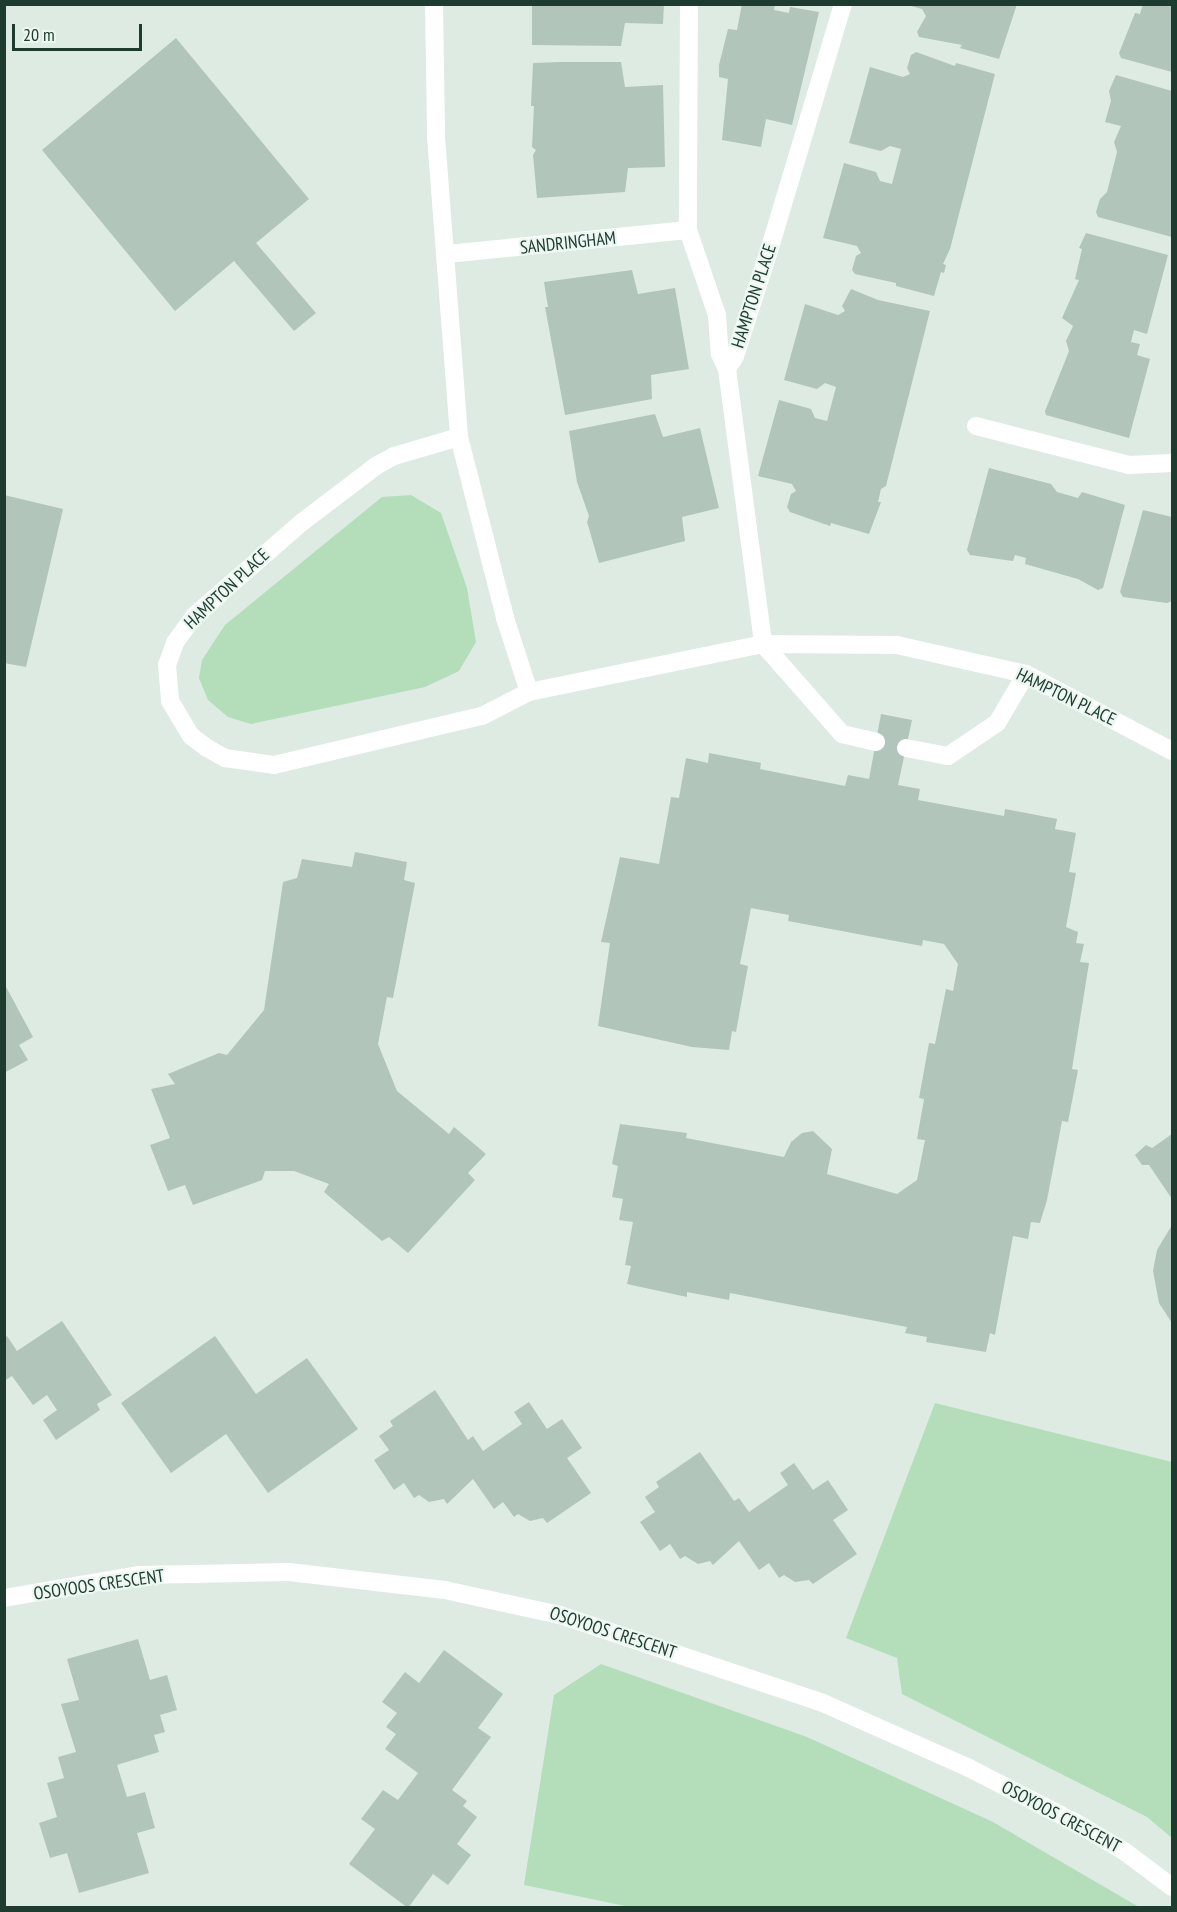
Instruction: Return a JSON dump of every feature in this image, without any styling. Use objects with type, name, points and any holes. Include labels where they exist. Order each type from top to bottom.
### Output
[{"type":"street","points":[[434,4],[436,137],[447,254],[459,437],[505,618],[529,692]]},
{"type":"street","name":"HAMPTON PLACE","points":[[688,4],[688,230],[717,315],[720,354],[727,369]]},
{"type":"street","name":"HAMPTON PLACE","points":[[727,369],[735,356],[843,4]]},
{"type":"street","name":"SANDRINGHAM","points":[[447,254],[688,230]]},
{"type":"street","points":[[727,369],[763,644],[842,734],[876,742]]},
{"type":"street","points":[[976,426],[1129,465],[1173,463]]},
{"type":"street","name":"HAMPTON PLACE","points":[[459,437],[394,456],[376,466],[301,523],[195,615],[175,643],[167,665],[170,701],[191,736],[225,758],[274,765],[482,716],[529,692],[763,644],[897,645],[1026,674],[1173,751]]},
{"type":"street","points":[[906,748],[948,756],[997,723],[1026,674]]},
{"type":"street","name":"OSOYOOS CRESCENT","points":[[4,1598],[138,1575],[289,1572],[445,1590],[560,1615],[833,1707],[969,1768],[1076,1823],[1124,1851],[1173,1887]]},
{"type":"green space","points":[[411,495],[441,513],[467,588],[476,642],[459,671],[425,687],[251,724],[228,717],[208,700],[199,678],[202,660],[225,625],[382,497]]},
{"type":"green space","points":[[935,1403],[1172,1462],[1172,1838],[1147,1817],[902,1694],[897,1658],[846,1638]]},
{"type":"green space","points":[[601,1664],[807,1737],[993,1822],[1139,1907],[635,1908],[524,1885],[554,1695]]},
{"type":"building","points":[[532,4],[664,4],[663,24],[625,23],[621,46],[532,45]]},
{"type":"building","points":[[742,4],[775,4],[774,10],[789,13],[790,7],[819,12],[792,125],[766,119],[761,147],[722,140],[728,79],[719,77],[719,65],[728,29],[737,30]]},
{"type":"building","points":[[904,4],[1017,4],[999,59],[960,48],[962,45],[919,37],[917,32],[926,16],[922,9]]},
{"type":"building","points":[[1143,4],[1172,4],[1172,72],[1121,58],[1119,53],[1135,13],[1140,14]]},
{"type":"building","points":[[176,38],[309,199],[256,243],[316,313],[294,331],[234,261],[175,311],[42,150]]},
{"type":"building","points":[[916,52],[955,66],[956,63],[995,74],[950,249],[943,264],[946,265],[944,273],[941,272],[934,296],[896,286],[896,283],[855,274],[852,270],[856,256],[861,253],[857,246],[823,238],[844,163],[876,172],[880,181],[892,184],[901,149],[890,146],[881,151],[849,143],[870,67],[903,77],[910,74],[907,68],[911,55]]},
{"type":"building","points":[[621,62],[625,87],[663,85],[665,167],[628,168],[625,192],[537,198],[533,155],[536,150],[532,147],[533,63]]},
{"type":"building","points":[[1116,75],[1172,91],[1172,237],[1098,217],[1096,212],[1100,199],[1107,192],[1117,152],[1114,142],[1121,126],[1105,122],[1111,101],[1109,91]]},
{"type":"building","points":[[1086,233],[1168,255],[1147,334],[1134,330],[1131,342],[1140,344],[1137,355],[1150,359],[1129,438],[1046,415],[1045,411],[1069,351],[1066,341],[1073,326],[1062,318],[1079,280],[1075,279],[1082,249],[1079,248]]},
{"type":"building","points":[[632,270],[638,294],[675,288],[689,369],[651,375],[652,399],[565,415],[545,307],[548,307],[544,282]]},
{"type":"building","points":[[851,289],[878,300],[930,311],[886,486],[881,489],[878,502],[881,502],[869,534],[831,523],[830,526],[790,512],[787,507],[791,494],[796,491],[792,484],[758,476],[779,400],[811,409],[815,418],[827,421],[836,387],[825,383],[817,389],[784,380],[805,304],[838,315],[845,311],[842,306]]},
{"type":"building","points":[[655,414],[663,437],[700,428],[719,508],[682,517],[685,541],[599,563],[587,522],[589,516],[577,482],[569,431]]},
{"type":"building","points":[[989,468],[1051,484],[1057,492],[1078,498],[1082,492],[1125,505],[1103,588],[1098,590],[1078,579],[1025,564],[1026,558],[1015,555],[1013,561],[970,555],[967,550]]},
{"type":"building","points":[[4,495],[63,509],[26,667],[4,663]]},
{"type":"building","points":[[1143,510],[1172,517],[1172,601],[1167,603],[1123,597],[1120,592]]},
{"type":"building","points":[[881,714],[912,720],[898,785],[920,789],[918,800],[1004,816],[1005,809],[1057,819],[1055,829],[1076,833],[1069,872],[1076,873],[1066,927],[1078,932],[1076,943],[1084,944],[1080,962],[1089,963],[1072,1069],[1078,1070],[1068,1122],[1062,1121],[1047,1200],[1040,1223],[1031,1222],[1028,1239],[1013,1236],[995,1335],[990,1333],[986,1352],[926,1342],[927,1337],[905,1333],[907,1327],[730,1293],[729,1300],[687,1292],[687,1297],[627,1284],[631,1266],[625,1265],[633,1222],[619,1220],[623,1199],[612,1197],[618,1166],[612,1164],[620,1124],[687,1133],[686,1138],[784,1157],[791,1142],[802,1133],[813,1131],[832,1149],[827,1174],[897,1194],[917,1180],[925,1140],[917,1139],[924,1099],[919,1098],[929,1043],[935,1044],[946,989],[953,991],[958,964],[944,944],[923,940],[922,946],[788,921],[789,915],[751,908],[740,964],[748,966],[736,1032],[732,1031],[729,1050],[692,1047],[598,1026],[610,943],[601,942],[620,857],[659,864],[671,797],[679,798],[686,758],[708,763],[709,753],[761,763],[760,769],[845,786],[848,775],[869,779]]},
{"type":"building","points":[[355,852],[407,862],[404,880],[415,883],[393,998],[387,997],[378,1044],[397,1091],[449,1134],[454,1127],[486,1154],[468,1173],[475,1180],[408,1253],[389,1237],[382,1241],[324,1192],[329,1184],[294,1171],[265,1171],[262,1180],[193,1205],[185,1185],[168,1191],[150,1145],[170,1138],[151,1089],[175,1084],[168,1074],[219,1053],[227,1055],[264,1010],[283,882],[297,878],[302,859],[352,867]]},
{"type":"building","points":[[4,983],[33,1037],[19,1045],[28,1060],[4,1073]]},
{"type":"building","points":[[1172,1134],[1172,1199],[1149,1165],[1142,1165],[1135,1155],[1146,1145],[1152,1148]]},
{"type":"building","points":[[1172,1225],[1172,1323],[1159,1303],[1153,1271],[1157,1250]]},
{"type":"building","points":[[62,1321],[112,1395],[97,1404],[100,1410],[56,1440],[43,1420],[57,1410],[47,1395],[33,1405],[12,1376],[4,1381],[4,1338],[7,1336],[17,1351]]},
{"type":"building","points":[[215,1336],[256,1394],[307,1358],[358,1429],[268,1493],[226,1434],[171,1473],[121,1403]]},
{"type":"building","points":[[435,1390],[468,1440],[473,1436],[483,1451],[522,1424],[514,1412],[529,1402],[547,1429],[562,1419],[582,1448],[567,1458],[591,1493],[547,1523],[543,1518],[530,1521],[518,1514],[514,1517],[503,1502],[494,1509],[473,1479],[447,1504],[444,1499],[429,1502],[419,1495],[414,1498],[404,1483],[394,1490],[374,1460],[389,1450],[379,1436],[393,1426],[390,1421]]},
{"type":"building","points":[[700,1452],[734,1501],[739,1498],[749,1512],[788,1485],[780,1473],[794,1463],[813,1490],[828,1480],[848,1510],[833,1520],[857,1554],[813,1584],[809,1580],[795,1582],[784,1575],[779,1578],[769,1563],[759,1570],[739,1541],[713,1565],[710,1561],[698,1564],[685,1556],[680,1559],[670,1544],[660,1551],[640,1522],[655,1512],[645,1497],[659,1487],[656,1482]]},
{"type":"building","points":[[138,1639],[150,1680],[167,1675],[177,1710],[160,1715],[165,1732],[154,1735],[159,1752],[117,1765],[127,1797],[145,1792],[155,1828],[137,1833],[149,1873],[79,1893],[67,1853],[50,1858],[39,1823],[57,1817],[47,1783],[64,1778],[58,1757],[76,1752],[61,1704],[79,1700],[67,1659]]},
{"type":"building","points":[[444,1650],[503,1694],[478,1728],[491,1737],[452,1790],[467,1801],[463,1806],[477,1817],[457,1844],[471,1855],[448,1885],[433,1874],[408,1908],[349,1864],[375,1829],[361,1819],[383,1790],[398,1800],[418,1773],[385,1749],[396,1734],[386,1727],[397,1713],[382,1702],[405,1672],[419,1683]]}]
